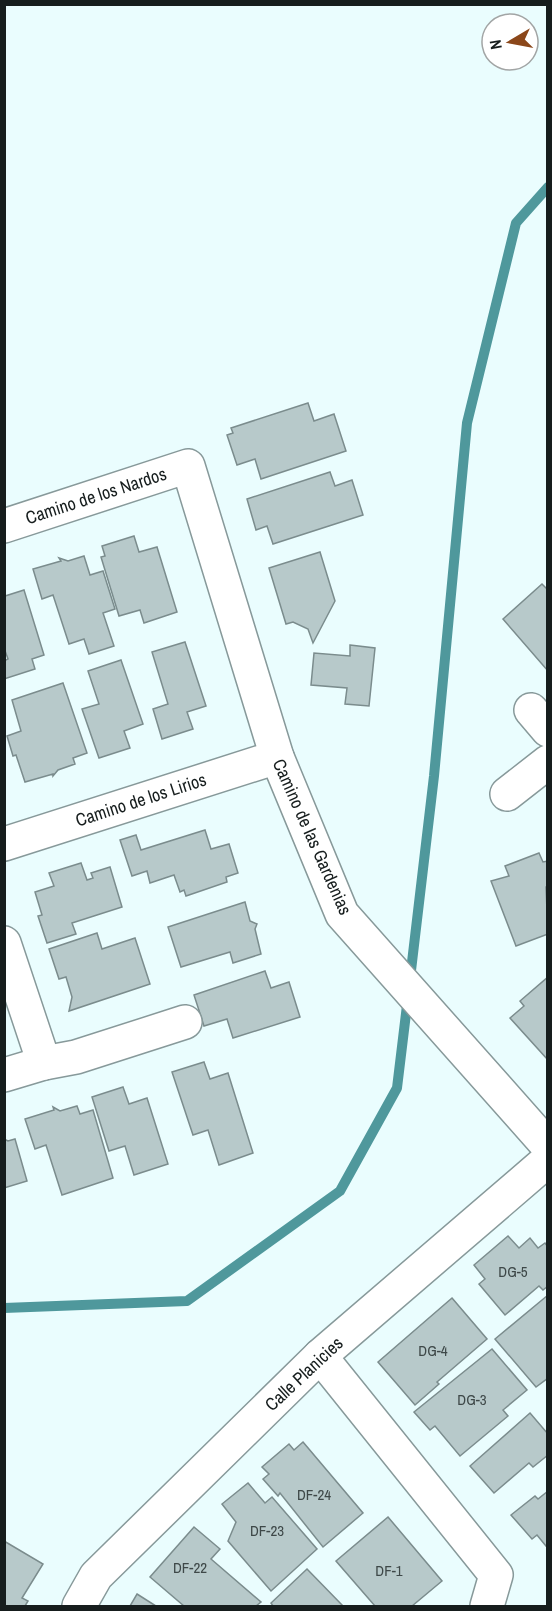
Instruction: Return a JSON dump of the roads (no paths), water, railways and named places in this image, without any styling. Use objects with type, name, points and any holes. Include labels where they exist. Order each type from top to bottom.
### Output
[{"type":"street","name":"Camino de los Nardos","points":[[4,526],[189,466]]},
{"type":"street","name":"Camino de las Gardenias","points":[[189,466],[276,757],[342,914],[548,1146]]},
{"type":"street","name":"Camino de los Lirios","points":[[4,844],[276,757]]},
{"type":"street","points":[[507,794],[548,762]]},
{"type":"street","points":[[4,943],[44,1063]]},
{"type":"street","points":[[4,1075],[44,1063],[76,1057],[185,1022]]},
{"type":"street","name":"Calle Planicies","points":[[79,1606],[96,1576],[320,1356],[548,1160]]},
{"type":"street","points":[[320,1356],[496,1575],[487,1606]]},
{"type":"waterway","points":[[410,979],[434,776],[467,423],[516,223],[548,187]]},
{"type":"waterway","points":[[4,1308],[187,1301],[340,1191],[397,1088],[408,997]]}]
